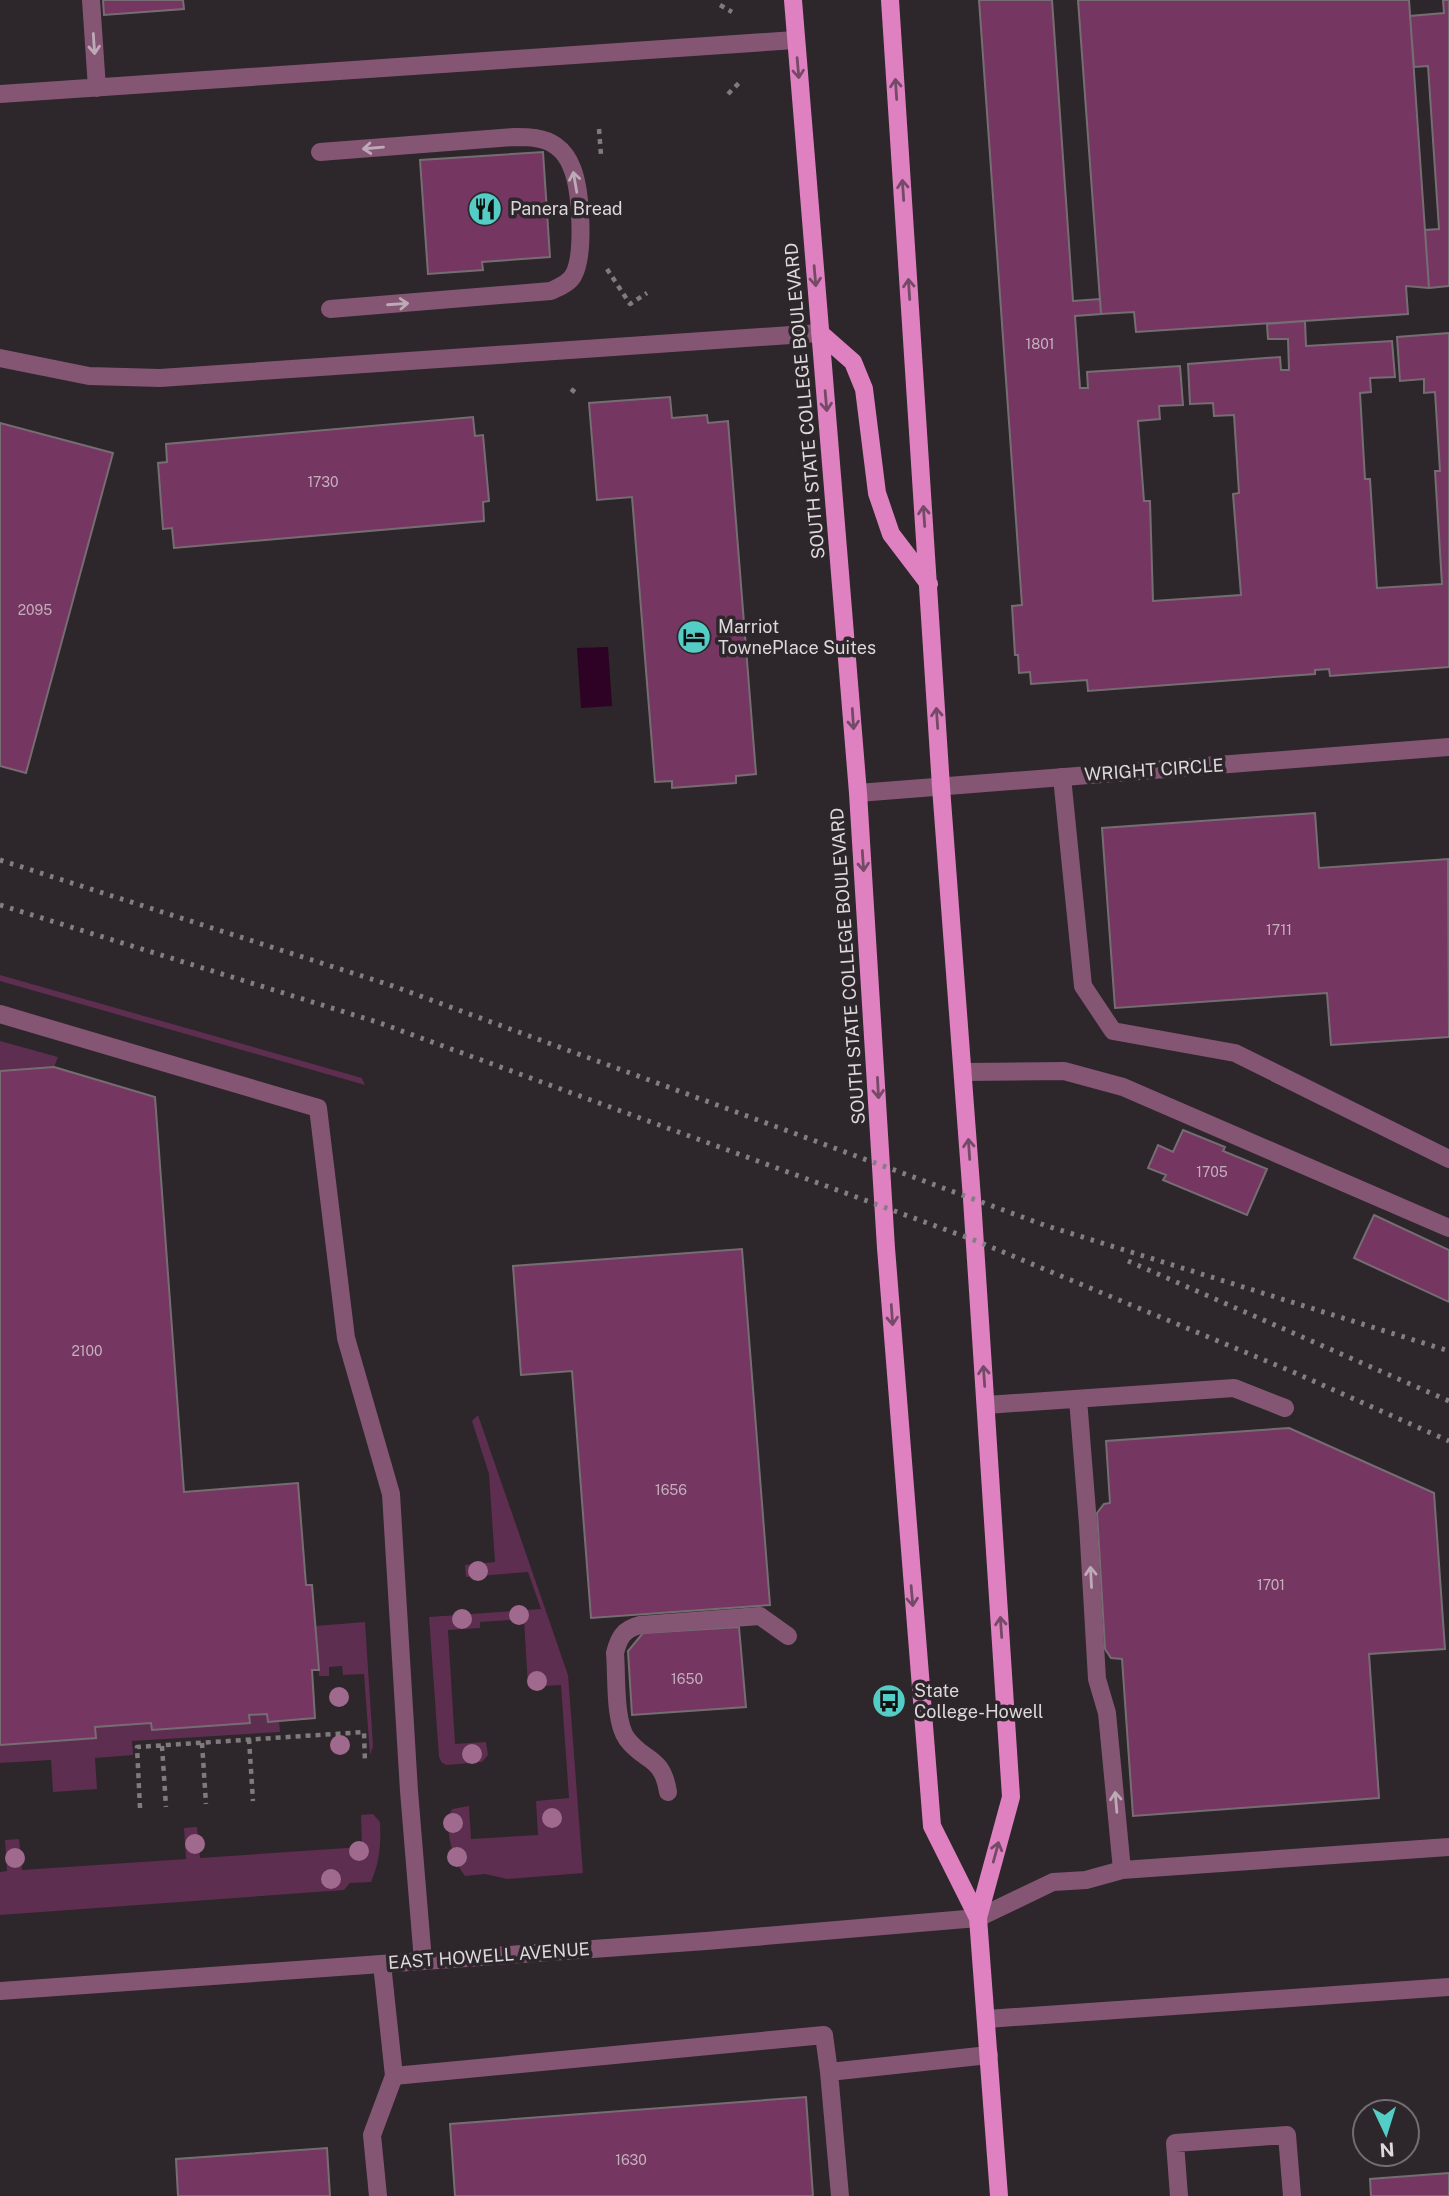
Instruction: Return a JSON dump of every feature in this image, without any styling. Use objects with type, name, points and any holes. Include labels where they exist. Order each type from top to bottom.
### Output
[{"type":"main road","name":"SOUTH STATE COLLEGE BOULEVARD","points":[[793,0],[858,793],[885,1234],[932,1826],[978,1918]]},
{"type":"main road","name":"SOUTH STATE COLLEGE BOULEVARD","points":[[890,0],[1011,1797],[978,1918],[999,2196]]},
{"type":"main road","points":[[820,333],[853,362],[864,389],[877,493],[891,534],[929,584]]},
{"type":"street","points":[[91,0],[97,88]]},
{"type":"street","points":[[0,94],[795,40]]},
{"type":"street","points":[[320,152],[532,137],[556,145],[565,155],[572,167],[578,209],[578,264],[573,278],[551,291],[330,309]]},
{"type":"street","points":[[0,358],[89,376],[160,378],[820,333]]},
{"type":"street","name":"WRIGHT CIRCLE","points":[[858,793],[1449,747]]},
{"type":"street","points":[[1062,777],[1083,986],[1113,1031],[1235,1053],[1449,1159]]},
{"type":"street","points":[[0,1014],[318,1108],[346,1338],[391,1494],[409,1791],[423,1961]]},
{"type":"street","points":[[963,1072],[1064,1070],[1122,1087],[1449,1228]]},
{"type":"street","points":[[986,1405],[1234,1388],[1285,1408]]},
{"type":"street","points":[[1078,1399],[1097,1679],[1107,1713],[1122,1870]]},
{"type":"street","points":[[668,1792],[665,1777],[658,1764],[634,1747],[622,1730],[615,1653],[623,1633],[630,1627],[640,1625],[760,1616],[788,1636]]},
{"type":"street","points":[[978,1918],[1053,1882],[1086,1880],[1122,1870],[1449,1847]]},
{"type":"street","name":"EAST HOWELL AVENUE","points":[[0,1991],[692,1942],[978,1918]]},
{"type":"street","points":[[378,2196],[372,2135],[394,2076],[383,1964]]},
{"type":"street","points":[[986,2019],[1449,1987]]},
{"type":"street","points":[[394,2076],[824,2035],[830,2072],[840,2196]]},
{"type":"street","points":[[830,2072],[989,2055]]},
{"type":"street","points":[[1179,2196],[1175,2143],[1287,2135],[1292,2196]]},
{"type":"path","points":[[720,5],[732,12]]},
{"type":"path","points":[[728,94],[740,82]]},
{"type":"path","points":[[570,389],[576,393]]},
{"type":"path","points":[[141,1808],[137,1747],[363,1732],[365,1763]]},
{"type":"path","points":[[249,1740],[253,1801]]},
{"type":"path","points":[[202,1743],[206,1804]]},
{"type":"path","points":[[162,1746],[166,1807]]},
{"type":"shaded area","points":[[608,647],[612,706],[581,708],[577,648]]},
{"type":"shaded area","points":[[0,975],[362,1078],[365,1085],[0,981]]},
{"type":"shaded area","points":[[0,1041],[58,1057],[54,1067],[0,1071]]},
{"type":"shaded area","points":[[478,1415],[568,1675],[583,1873],[507,1879],[485,1874],[465,1876],[451,1844],[449,1816],[452,1809],[469,1806],[471,1839],[538,1835],[536,1801],[569,1798],[561,1685],[528,1687],[524,1619],[480,1622],[480,1628],[448,1630],[455,1744],[486,1742],[488,1755],[482,1762],[447,1765],[442,1763],[439,1757],[429,1617],[541,1609],[528,1572],[466,1577],[465,1565],[495,1562],[489,1474],[472,1421]]},
{"type":"shaded area","points":[[365,1622],[373,1746],[370,1755],[364,1674],[343,1675],[342,1666],[329,1667],[329,1676],[319,1676],[315,1626]]},
{"type":"shaded area","points":[[267,1714],[279,1721],[280,1732],[132,1741],[133,1755],[95,1758],[97,1789],[53,1792],[51,1760],[0,1763],[0,1745],[96,1738],[95,1727],[151,1723],[152,1730],[249,1723],[249,1715]]},
{"type":"shaded area","points":[[373,1814],[380,1822],[380,1830],[379,1852],[371,1882],[350,1883],[344,1890],[0,1915],[0,1872],[7,1871],[5,1840],[19,1839],[22,1870],[186,1859],[184,1828],[197,1827],[200,1858],[362,1847],[361,1815]]},
{"type":"building","points":[[103,0],[183,0],[184,9],[104,15]]},
{"type":"building","points":[[979,0],[1052,0],[1073,301],[1100,299],[1101,314],[1075,316],[1080,388],[1088,388],[1087,372],[1180,366],[1183,405],[1159,406],[1160,419],[1138,421],[1144,501],[1150,501],[1153,601],[1241,595],[1233,494],[1239,493],[1234,415],[1214,416],[1213,403],[1190,404],[1188,364],[1280,357],[1281,370],[1289,370],[1288,339],[1268,339],[1267,324],[1305,321],[1306,346],[1392,341],[1395,377],[1370,378],[1371,392],[1360,393],[1365,479],[1370,479],[1377,588],[1442,584],[1435,471],[1440,471],[1435,392],[1424,393],[1424,379],[1400,381],[1397,337],[1449,333],[1449,667],[1330,676],[1329,669],[1315,670],[1315,674],[1088,691],[1087,680],[1031,684],[1030,672],[1019,673],[1018,655],[1015,655],[1012,606],[1022,605]]},
{"type":"building","points":[[1078,0],[1409,0],[1429,288],[1406,286],[1408,314],[1136,332],[1134,312],[1101,314]]},
{"type":"building","points":[[1443,0],[1449,0],[1449,286],[1429,288],[1425,230],[1439,229],[1428,66],[1414,67],[1410,16],[1444,13]]},
{"type":"building","name":"Panera Bread","points":[[543,152],[550,257],[482,262],[483,270],[428,274],[420,160]]},
{"type":"building","name":"Marriot TownePlace Suites","points":[[670,397],[672,418],[707,415],[708,423],[728,421],[756,774],[736,776],[736,783],[672,788],[672,781],[655,782],[632,497],[597,500],[589,403]]},
{"type":"building","points":[[473,417],[475,436],[483,435],[489,501],[483,502],[484,521],[174,548],[172,528],[163,529],[158,463],[167,462],[166,444]]},
{"type":"building","points":[[0,423],[113,453],[26,773],[0,766]]},
{"type":"building","points":[[1315,813],[1319,868],[1448,859],[1449,1037],[1331,1045],[1327,993],[1115,1008],[1102,828]]},
{"type":"building","points":[[54,1067],[155,1097],[184,1492],[298,1483],[306,1585],[312,1585],[319,1670],[312,1670],[315,1718],[268,1722],[267,1714],[249,1715],[250,1723],[152,1730],[151,1723],[95,1727],[96,1738],[0,1745],[0,1071]]},
{"type":"building","points":[[1183,1130],[1225,1147],[1223,1151],[1267,1169],[1247,1215],[1163,1180],[1166,1175],[1148,1168],[1158,1145],[1173,1152]]},
{"type":"building","points":[[1374,1215],[1449,1250],[1449,1302],[1354,1258]]},
{"type":"building","points":[[742,1249],[770,1605],[591,1618],[572,1371],[521,1375],[513,1266]]},
{"type":"building","points":[[1289,1428],[1434,1493],[1445,1649],[1369,1654],[1379,1798],[1133,1816],[1122,1659],[1111,1658],[1105,1649],[1097,1513],[1104,1504],[1110,1503],[1106,1441]]},
{"type":"building","points":[[739,1627],[746,1707],[632,1715],[628,1651],[643,1633]]},
{"type":"building","points":[[806,2097],[813,2196],[455,2196],[450,2124]]},
{"type":"building","points":[[327,2148],[330,2196],[178,2196],[176,2159]]},
{"type":"building","points":[[1449,2173],[1449,2196],[1371,2196],[1370,2179]]},
{"type":"railway","points":[[0,860],[393,986],[1044,1225],[1449,1351]]},
{"type":"railway","points":[[0,905],[380,1023],[974,1240],[1293,1372],[1449,1441]]},
{"type":"railway","points":[[1128,1261],[1449,1401]]},
{"type":"place","name":"Panera Bread","points":[[485,209]]},
{"type":"place","name":"Marriot TownePlace Suites","points":[[694,637]]},
{"type":"place","name":"State College-Howell","points":[[889,1701]]}]
